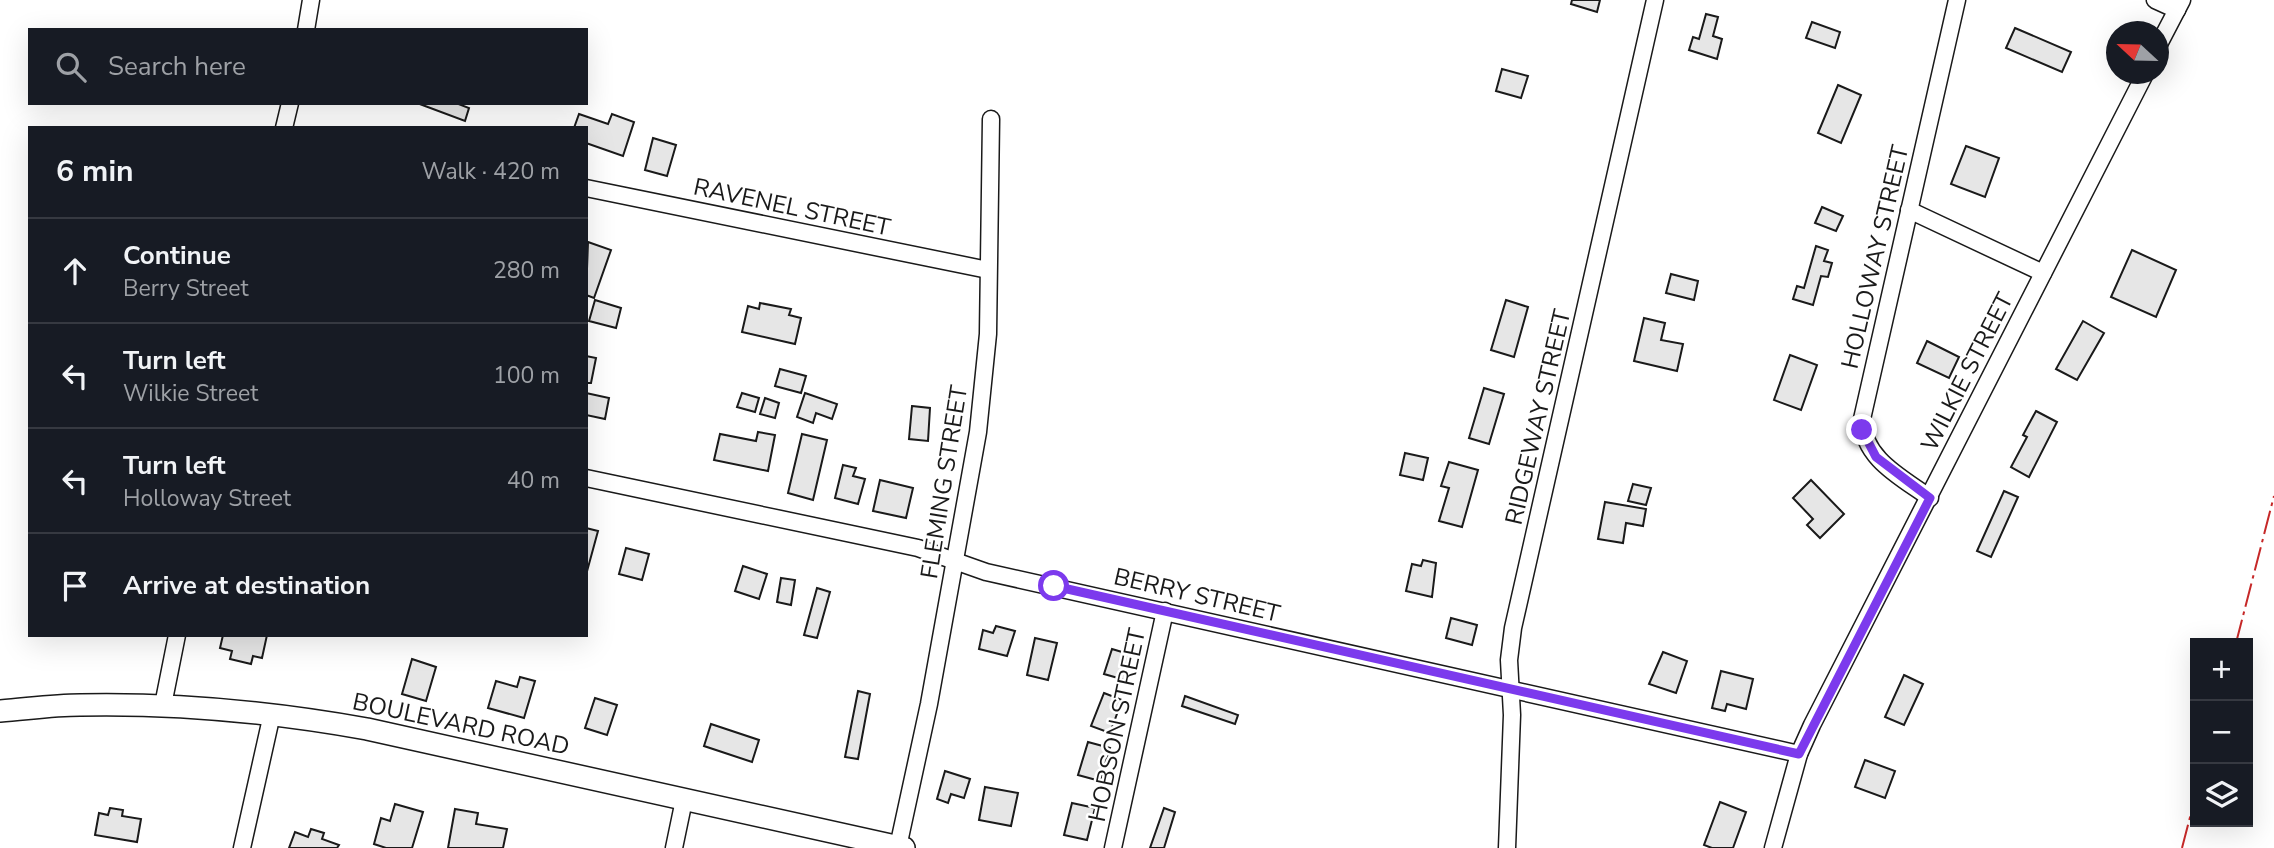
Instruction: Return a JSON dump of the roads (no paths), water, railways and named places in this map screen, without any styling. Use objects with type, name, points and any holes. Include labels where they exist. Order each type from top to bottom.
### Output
[{"type":"street","points":[[306,28],[311,0]]},
{"type":"street","name":"RIDGEWAY STREET","points":[[1507,848],[1512,715],[1508,660],[1518,604],[1655,0]]},
{"type":"street","name":"HOLLOWAY STREET","points":[[1930,498],[1876,457],[1862,430],[1864,406],[1957,0]]},
{"type":"street","points":[[2155,0],[2180,5],[2169,26]]},
{"type":"street","name":"WILKIE STREET","points":[[1773,848],[1799,754],[2140,84]]},
{"type":"street","points":[[289,126],[290,105]]},
{"type":"street","name":"FLEMING STREET","points":[[901,847],[955,561],[984,387],[990,119]]},
{"type":"street","name":"RAVENEL STREET","points":[[588,188],[988,270]]},
{"type":"street","points":[[1909,210],[2043,273]]},
{"type":"street","name":"BERRY STREET","points":[[588,478],[918,548],[986,572],[1799,754]]},
{"type":"street","name":"HOBSON STREET","points":[[1113,848],[1165,611]]},
{"type":"street","points":[[163,705],[177,637]]},
{"type":"street","name":"BOULEVARD ROAD","points":[[0,711],[77,705],[163,705],[272,714],[367,729],[901,847]]},
{"type":"street","points":[[242,848],[272,714]]},
{"type":"street","points":[[674,848],[684,800]]}]
